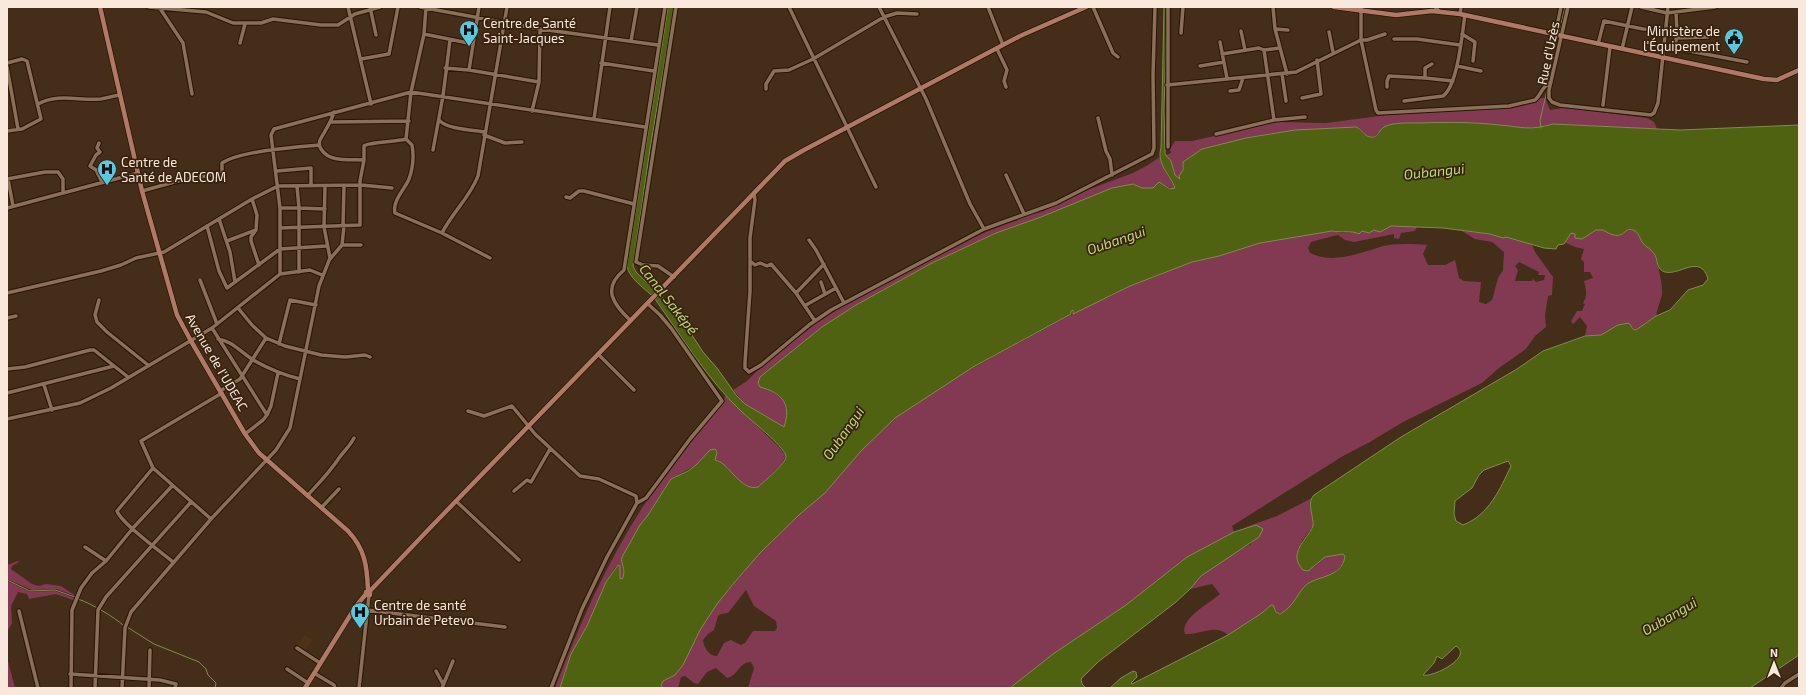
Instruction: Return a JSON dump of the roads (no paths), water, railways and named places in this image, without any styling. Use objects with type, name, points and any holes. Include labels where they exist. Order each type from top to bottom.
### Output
[{"type":"main road","name":"Avenue de I'UDEAC","points":[[100,7],[142,191],[175,308],[190,341],[245,434],[259,453],[348,531],[358,543],[362,549],[366,568],[368,593]]},
{"type":"main road","points":[[1074,12],[1076,7]]},
{"type":"main road","points":[[305,688],[356,606],[786,161],[997,48],[1086,7]]},
{"type":"main road","points":[[1334,7],[1354,8],[1396,15],[1440,12],[1463,15],[1772,80],[1785,77],[1799,70]]},
{"type":"street","points":[[149,7],[206,12],[233,23],[261,23],[273,19],[321,25],[336,25],[350,16],[370,8],[380,7]]},
{"type":"street","points":[[159,7],[183,43],[192,94]]},
{"type":"street","points":[[348,7],[371,104]]},
{"type":"street","points":[[361,60],[389,54],[398,7]]},
{"type":"street","points":[[420,7],[478,16],[540,29],[658,45]]},
{"type":"street","points":[[469,70],[479,7]]},
{"type":"street","points":[[442,233],[449,219],[475,184],[481,163],[505,21],[506,7]]},
{"type":"street","points":[[594,119],[610,7]]},
{"type":"street","points":[[631,41],[637,7]]},
{"type":"street","points":[[631,321],[617,308],[614,303],[611,290],[616,279],[624,270],[664,7]]},
{"type":"street","points":[[674,276],[658,266],[643,265],[636,262],[676,7]]},
{"type":"street","points":[[789,7],[876,187]]},
{"type":"street","points":[[879,7],[933,114],[970,204],[984,229]]},
{"type":"street","points":[[988,7],[1003,45]]},
{"type":"street","points":[[1093,7],[1113,53],[1118,57]]},
{"type":"street","points":[[754,193],[755,200],[750,238],[745,362],[747,372],[751,372],[761,365],[815,321],[844,303],[984,229],[1056,204],[1138,160],[1149,156],[1153,151],[1155,7]]},
{"type":"street","points":[[1168,7],[1168,147]]},
{"type":"street","points":[[1181,33],[1183,7]]},
{"type":"street","points":[[1273,7],[1275,29],[1287,74]]},
{"type":"street","points":[[1435,7],[1440,12]]},
{"type":"street","points":[[1404,101],[1443,96],[1446,94],[1453,81],[1457,66],[1462,34],[1463,15],[1461,7]]},
{"type":"street","points":[[1555,35],[1560,7]]},
{"type":"street","name":"Rue d'Uzès","points":[[1568,7],[1551,82],[1549,94],[1552,102],[1560,105],[1652,115],[1658,103],[1662,58]]},
{"type":"street","points":[[1622,49],[1632,7]]},
{"type":"street","points":[[1641,7],[1667,12],[1715,7]]},
{"type":"street","points":[[1662,58],[1664,30],[1668,7]]},
{"type":"street","points":[[370,8],[376,35]]},
{"type":"street","points":[[406,139],[411,92],[424,34],[426,8]]},
{"type":"street","points":[[1360,9],[1361,40],[1376,110],[1378,113],[1515,104],[1535,100],[1538,98],[1541,89],[1551,82]]},
{"type":"street","points":[[1675,48],[1676,12]]},
{"type":"street","points":[[766,89],[766,84],[774,71],[789,70],[814,59],[884,17],[897,13],[917,14]]},
{"type":"street","points":[[1598,44],[1604,21],[1643,29],[1664,30]]},
{"type":"street","points":[[240,42],[245,24]]},
{"type":"street","points":[[532,111],[539,82],[540,29]]},
{"type":"street","points":[[1275,29],[1288,30]]},
{"type":"street","points":[[1241,32],[1245,50]]},
{"type":"street","points":[[1329,32],[1333,52]]},
{"type":"street","points":[[424,34],[473,44]]},
{"type":"street","points":[[1167,85],[1227,78],[1287,74],[1300,70],[1333,52],[1361,40],[1367,40],[1385,34]]},
{"type":"street","points":[[1462,34],[1475,42],[1473,62]]},
{"type":"street","points":[[1676,38],[1708,37]]},
{"type":"street","points":[[1394,39],[1417,39],[1460,45]]},
{"type":"street","points":[[433,150],[443,96],[445,68],[450,40]]},
{"type":"street","points":[[1220,42],[1227,78]]},
{"type":"street","points":[[1663,46],[1747,62]]},
{"type":"street","points":[[1603,105],[1610,47]]},
{"type":"street","points":[[997,48],[1007,70],[1004,81],[1006,87]]},
{"type":"street","points":[[1222,54],[1259,48],[1264,50],[1280,48]]},
{"type":"street","points":[[1264,50],[1274,120]]},
{"type":"street","points":[[7,63],[22,59],[27,61],[38,104],[40,121],[18,129],[7,131]]},
{"type":"street","points":[[1302,98],[1321,94],[1317,60]]},
{"type":"street","points":[[1200,66],[1224,62]]},
{"type":"street","points":[[601,63],[654,71]]},
{"type":"street","points":[[1425,78],[1425,68],[1432,64]]},
{"type":"street","points":[[1457,66],[1481,71]]},
{"type":"street","points":[[7,67],[18,129]]},
{"type":"street","points":[[445,68],[469,70],[539,82]]},
{"type":"street","points":[[1282,74],[1286,100]]},
{"type":"street","points":[[1387,87],[1389,76],[1453,81]]},
{"type":"street","points":[[1230,91],[1239,90],[1243,78]]},
{"type":"street","points":[[280,274],[280,208],[277,171],[271,135],[274,129],[411,92],[645,127]]},
{"type":"street","points":[[38,104],[59,97],[69,99],[101,99],[120,95]]},
{"type":"street","points":[[319,145],[321,139],[332,122],[334,112]]},
{"type":"street","points":[[1216,134],[1274,120],[1305,117]]},
{"type":"street","points":[[1098,118],[1106,151],[1110,159],[1112,175]]},
{"type":"street","points":[[439,120],[443,125],[485,133],[505,143],[522,142]]},
{"type":"street","points":[[332,122],[409,121]]},
{"type":"street","points":[[280,228],[360,225],[360,180],[364,160],[364,144],[389,143],[406,139]]},
{"type":"street","points":[[406,139],[412,145],[413,162],[409,179],[402,190],[394,212],[442,233],[490,258]]},
{"type":"street","points":[[99,143],[98,148],[100,152],[96,155],[90,166],[96,170],[102,182]]},
{"type":"street","points":[[142,191],[178,181],[222,173],[222,162],[233,158],[273,150],[319,145]]},
{"type":"street","points":[[319,145],[326,155],[331,158],[364,160]]},
{"type":"street","points":[[277,171],[311,168],[311,186]]},
{"type":"street","points":[[13,206],[7,179],[45,172],[58,172],[62,179],[63,192]]},
{"type":"street","points":[[7,208],[63,192],[138,174]]},
{"type":"street","points":[[1006,175],[1024,214]]},
{"type":"street","points":[[7,293],[100,271],[121,265],[136,258],[169,250],[219,218],[278,186],[361,186],[392,188]]},
{"type":"street","points":[[297,186],[300,227],[299,272]]},
{"type":"street","points":[[324,186],[324,227],[326,246],[330,259]]},
{"type":"street","points":[[122,688],[125,626],[131,612],[211,519],[276,450],[290,428],[322,275],[330,259],[342,245],[344,186]]},
{"type":"street","points":[[566,197],[570,198],[579,192],[584,191],[634,204]]},
{"type":"street","points":[[252,199],[257,215],[256,230],[251,236],[250,241],[259,265]]},
{"type":"street","points":[[280,208],[325,209]]},
{"type":"street","points":[[219,218],[227,241],[234,270],[235,282]]},
{"type":"street","points":[[207,226],[219,271],[225,286],[228,288],[280,248],[326,246]]},
{"type":"street","points":[[227,241],[256,230]]},
{"type":"street","points":[[808,240],[824,264],[844,303]]},
{"type":"street","points":[[342,245],[361,245]]},
{"type":"street","points":[[750,261],[755,265],[760,263],[767,266],[771,264],[806,305],[815,321]]},
{"type":"street","points":[[796,293],[824,264]]},
{"type":"street","points":[[7,419],[52,410],[86,401],[212,328],[280,274],[310,270],[322,275]]},
{"type":"street","points":[[200,280],[217,324]]},
{"type":"street","points":[[821,282],[825,294]]},
{"type":"street","points":[[806,305],[836,288]]},
{"type":"street","points":[[99,300],[95,315],[99,324],[148,365]]},
{"type":"street","points":[[279,344],[290,300],[316,305]]},
{"type":"street","points":[[551,688],[582,609],[607,557],[637,503],[646,498],[690,439],[722,401],[671,328],[649,303]]},
{"type":"street","points":[[238,308],[252,325],[266,338],[279,344],[306,352],[345,357],[365,355],[370,358]]},
{"type":"street","points":[[7,318],[16,316]]},
{"type":"street","points":[[212,328],[266,415]]},
{"type":"street","points":[[211,519],[153,468],[141,441],[236,382],[253,360],[266,338]]},
{"type":"street","points":[[218,339],[231,343],[253,360],[278,373],[300,379]]},
{"type":"street","points":[[7,369],[26,367],[94,350],[128,377]]},
{"type":"street","points":[[598,354],[634,390]]},
{"type":"street","points":[[7,393],[44,385],[114,366]]},
{"type":"street","points":[[245,434],[263,420],[271,406],[278,373]]},
{"type":"street","points":[[44,385],[52,410]]},
{"type":"street","points":[[468,411],[484,416],[512,406],[528,427],[580,476],[599,479],[636,496],[637,503]]},
{"type":"street","points":[[307,496],[334,467],[340,457],[349,448],[354,438]]},
{"type":"street","points":[[514,491],[527,480],[531,482],[550,449]]},
{"type":"street","points":[[153,468],[117,510],[118,515],[173,562]]},
{"type":"street","points":[[71,688],[72,614],[76,598],[92,573],[106,561],[133,528],[172,486]]},
{"type":"street","points":[[321,508],[339,489]]},
{"type":"street","points":[[95,688],[99,609],[106,598],[191,502]]},
{"type":"street","points":[[456,502],[519,560]]},
{"type":"street","points":[[85,547],[106,561]]},
{"type":"street","points":[[359,688],[368,593]]},
{"type":"street","points":[[367,610],[505,627]]},
{"type":"street","points":[[19,611],[29,655],[35,670],[38,688]]},
{"type":"street","points":[[297,648],[320,663]]},
{"type":"street","points":[[150,650],[150,688]]},
{"type":"street","points":[[443,686],[453,660]]},
{"type":"street","points":[[287,669],[308,683]]},
{"type":"street","points":[[436,671],[443,686]]},
{"type":"street","points":[[314,673],[334,685],[335,688]]},
{"type":"street","points":[[70,674],[96,674],[122,678],[150,679],[176,684],[175,688]]},
{"type":"street","points":[[1781,688],[1784,683],[1799,674]]},
{"type":"water","points":[[668,7],[674,7],[650,149],[633,266],[636,272],[656,291],[651,295],[633,278],[627,266]]},
{"type":"water","name":"Oubangui","points":[[1164,7],[1167,7],[1164,109],[1165,154],[1171,161],[1175,175],[1180,179],[1179,176],[1183,170],[1183,162],[1202,149],[1246,138],[1295,130],[1356,127],[1366,135],[1374,137],[1382,128],[1388,125],[1407,123],[1450,122],[1532,128],[1553,124],[1680,130],[1799,125],[1799,655],[1750,688],[1110,688],[1121,678],[1133,671],[1136,672],[1137,677],[1131,683],[1132,684],[1228,635],[1262,613],[1271,605],[1273,605],[1276,612],[1280,614],[1291,605],[1305,586],[1310,582],[1328,576],[1339,569],[1345,556],[1343,554],[1325,557],[1308,571],[1303,570],[1299,564],[1297,558],[1298,552],[1313,526],[1310,506],[1314,495],[1401,437],[1517,369],[1543,351],[1585,336],[1601,335],[1618,325],[1629,323],[1633,329],[1636,330],[1656,316],[1670,310],[1688,290],[1703,285],[1708,279],[1705,271],[1695,266],[1671,272],[1662,271],[1659,268],[1654,253],[1643,244],[1637,232],[1630,229],[1620,235],[1610,234],[1603,230],[1596,230],[1582,239],[1575,238],[1575,234],[1571,233],[1564,244],[1558,245],[1556,249],[1544,248],[1490,234],[1443,228],[1391,226],[1380,232],[1374,230],[1369,233],[1362,231],[1359,234],[1353,232],[1332,231],[1260,243],[1219,256],[1192,262],[1130,286],[1073,314],[1073,310],[1071,311],[1071,314],[973,367],[895,418],[861,451],[825,493],[800,514],[760,553],[734,583],[717,604],[700,630],[683,665],[675,675],[663,681],[661,685],[663,688],[560,688],[571,654],[587,626],[606,582],[618,565],[620,566],[620,579],[623,578],[624,571],[622,557],[640,525],[671,479],[688,471],[710,450],[715,449],[717,452],[715,460],[722,463],[743,484],[758,487],[779,468],[786,456],[784,451],[729,399],[706,372],[655,299],[660,295],[675,309],[703,352],[717,368],[736,395],[745,404],[784,427],[787,412],[786,406],[779,396],[768,389],[760,387],[758,383],[760,377],[822,327],[856,305],[932,263],[996,233],[1041,217],[1112,188],[1133,184],[1142,188],[1153,188],[1159,182],[1170,189],[1175,188],[1162,165],[1160,154]],"holes":[[[1508,461],[1511,466],[1503,484],[1487,508],[1472,521],[1463,525],[1456,521],[1454,514],[1455,501],[1472,488],[1479,475],[1484,470]],[[1456,646],[1460,651],[1460,656],[1456,661],[1442,670],[1428,675],[1423,675],[1434,663],[1437,656],[1442,659]]]},
{"type":"water","points":[[1256,525],[1263,529],[1259,537],[1201,576],[1176,602],[1098,662],[1081,679],[1082,684],[1086,688],[1010,688],[1053,654],[1126,605],[1187,557],[1234,532]]},
{"type":"waterway","points":[[1559,32],[1565,7]]},
{"type":"waterway","points":[[1541,128],[1540,120],[1547,91]]},
{"type":"waterway","points":[[7,580],[30,591],[55,590],[75,597]]},
{"type":"waterway","points":[[78,599],[114,618],[124,626]]},
{"type":"waterway","points":[[127,627],[154,644],[199,662],[216,683],[215,688]]},
{"type":"place","name":"Centre de Santé Saint-Jacques","points":[[469,47]]},
{"type":"place","name":"Ministère de l'Équipement","points":[[1734,55]]},
{"type":"place","name":"Centre de Santé de ADECOM","points":[[107,186]]},
{"type":"place","name":"Centre de santé Urbain de Petevo","points":[[360,629]]},
{"type":"water label","name":"Canal Saképé","points":[[669,299]]}]
